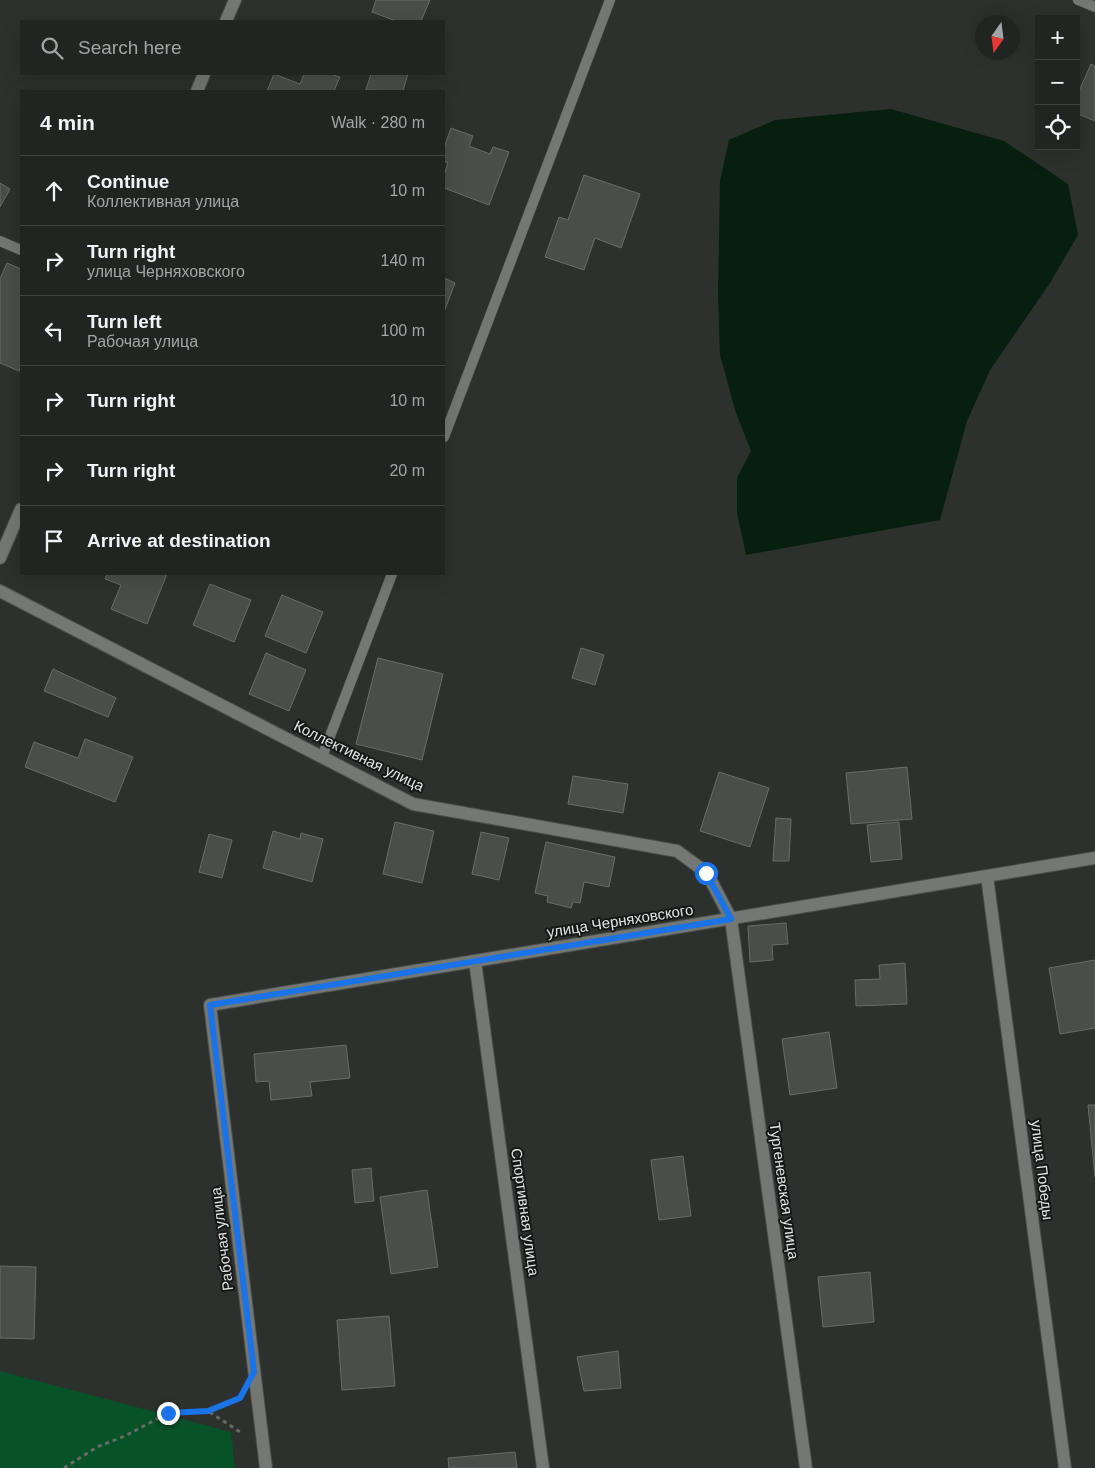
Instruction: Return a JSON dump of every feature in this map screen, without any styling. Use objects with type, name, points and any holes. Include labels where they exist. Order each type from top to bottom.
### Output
[{"type":"street","points":[[226,20],[235,0]]},
{"type":"street","points":[[197,90],[204,75]]},
{"type":"street","points":[[0,558],[20,511]]},
{"type":"street","name":"Коллективная улица","points":[[0,591],[413,804],[677,851],[706,873],[731,919]]},
{"type":"street","name":"улица Черняховского","points":[[210,1005],[1095,858]]},
{"type":"street","name":"улица Победы","points":[[987,876],[1065,1468]]},
{"type":"street","name":"Тургеневская улица","points":[[731,919],[806,1468]]},
{"type":"street","name":"Спортивная улица","points":[[475,961],[543,1468]]},
{"type":"street","name":"Рабочая улица","points":[[210,1005],[266,1462]]},
{"type":"lane","points":[[445,434],[610,0]]},
{"type":"lane","points":[[1078,0],[1095,7]]},
{"type":"lane","points":[[0,241],[20,250]]},
{"type":"lane","points":[[322,757],[392,575]]},
{"type":"path","points":[[64,1468],[97,1447],[125,1436],[168,1413],[208,1411],[240,1398],[254,1372]]},
{"type":"path","points":[[208,1411],[241,1432],[266,1462]]},
{"type":"green space","points":[[0,1371],[231,1432],[235,1468],[0,1468]]},
{"type":"shaded area","points":[[891,109],[1004,141],[1068,184],[1078,235],[1050,283],[990,370],[967,421],[940,520],[746,555],[737,513],[737,478],[751,451],[736,413],[720,355],[718,294],[720,181],[729,140],[775,120]]},
{"type":"building","points":[[376,0],[430,0],[421,20],[393,20],[372,12]]},
{"type":"building","points":[[1091,64],[1095,66],[1095,121],[1080,115],[1080,89]]},
{"type":"building","points":[[274,75],[300,84],[304,75],[333,75],[340,77],[334,90],[267,90]]},
{"type":"building","points":[[371,75],[408,75],[403,90],[366,90]]},
{"type":"building","points":[[451,128],[473,136],[469,146],[490,154],[493,147],[509,152],[489,205],[445,188],[445,172],[448,163],[445,162],[445,145]]},
{"type":"building","points":[[584,175],[640,194],[621,248],[595,238],[584,270],[545,257],[559,217],[568,220]]},
{"type":"building","points":[[0,183],[10,189],[0,207]]},
{"type":"building","points":[[7,263],[20,269],[19,371],[0,363],[0,279]]},
{"type":"building","points":[[445,278],[455,283],[445,309]]},
{"type":"building","points":[[107,575],[167,575],[147,624],[111,609],[121,585],[105,579]]},
{"type":"building","points":[[210,584],[251,600],[234,642],[193,625]]},
{"type":"building","points":[[282,595],[323,612],[306,653],[265,636]]},
{"type":"building","points":[[581,648],[604,655],[595,685],[572,678]]},
{"type":"building","points":[[266,653],[306,670],[289,711],[249,694]]},
{"type":"building","points":[[378,658],[443,674],[422,760],[356,744]]},
{"type":"building","points":[[53,669],[116,698],[108,717],[44,691]]},
{"type":"building","points":[[85,739],[133,757],[115,802],[25,767],[34,742],[78,758]]},
{"type":"building","points":[[907,767],[912,819],[851,824],[846,773]]},
{"type":"building","points":[[719,772],[769,788],[750,847],[700,831]]},
{"type":"building","points":[[573,776],[628,784],[623,813],[568,804]]},
{"type":"building","points":[[776,818],[791,819],[789,861],[773,861]]},
{"type":"building","points":[[395,822],[434,831],[422,883],[383,874]]},
{"type":"building","points":[[899,822],[902,859],[871,862],[867,825]]},
{"type":"building","points":[[273,831],[300,839],[301,833],[323,839],[312,882],[263,868]]},
{"type":"building","points":[[481,832],[509,838],[499,880],[472,874]]},
{"type":"building","points":[[209,834],[232,840],[222,878],[199,872]]},
{"type":"building","points":[[546,842],[615,857],[609,887],[584,882],[580,903],[573,902],[571,908],[547,902],[548,896],[535,893]]},
{"type":"building","points":[[786,923],[788,944],[772,945],[773,960],[750,962],[748,926]]},
{"type":"building","points":[[1095,960],[1095,1028],[1060,1034],[1049,968]]},
{"type":"building","points":[[905,963],[907,1004],[856,1006],[855,980],[880,979],[879,965]]},
{"type":"building","points":[[829,1032],[837,1088],[790,1095],[782,1039]]},
{"type":"building","points":[[346,1045],[350,1078],[310,1082],[312,1096],[271,1100],[269,1081],[256,1082],[254,1054]]},
{"type":"building","points":[[1088,1105],[1095,1105],[1095,1177]]},
{"type":"building","points":[[683,1156],[691,1216],[659,1220],[651,1160]]},
{"type":"building","points":[[371,1168],[374,1201],[355,1203],[352,1170]]},
{"type":"building","points":[[427,1190],[438,1267],[391,1274],[380,1197]]},
{"type":"building","points":[[0,1266],[36,1267],[34,1339],[0,1338]]},
{"type":"building","points":[[870,1272],[874,1322],[823,1327],[818,1277]]},
{"type":"building","points":[[389,1316],[395,1386],[342,1390],[337,1320]]},
{"type":"building","points":[[618,1351],[621,1388],[584,1391],[577,1357]]},
{"type":"building","points":[[515,1452],[517,1468],[449,1468],[448,1458]]},
{"type":"route","points":[[168,1413],[208,1411],[240,1398],[254,1372],[210,1005],[731,919],[706,873]]}]
